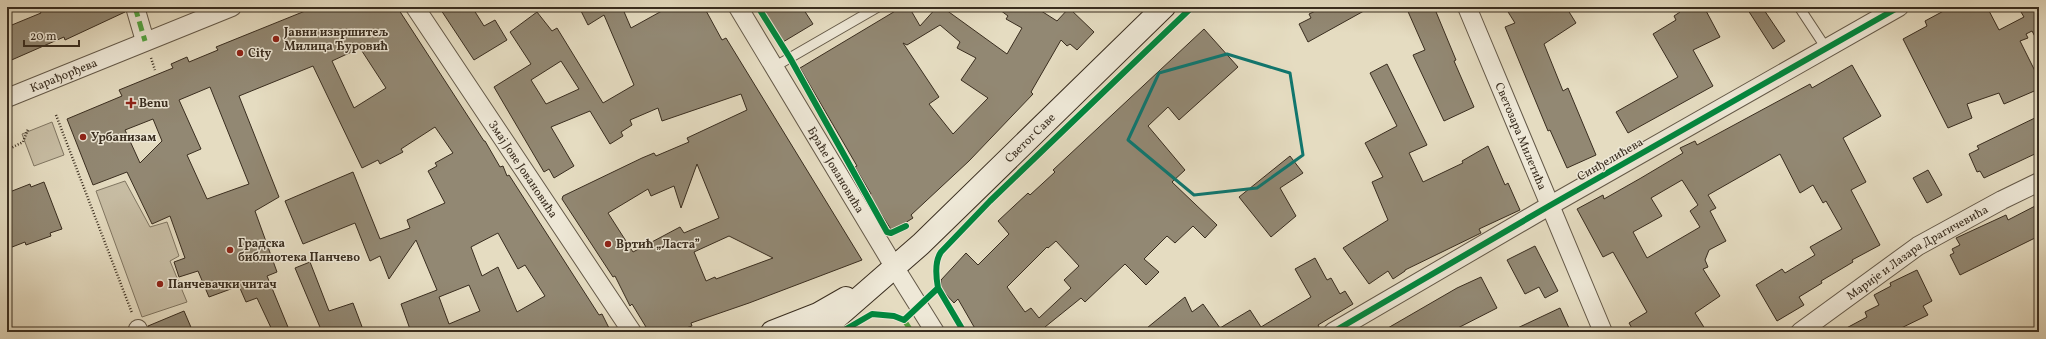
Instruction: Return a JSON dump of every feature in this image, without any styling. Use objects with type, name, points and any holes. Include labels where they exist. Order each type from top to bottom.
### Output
[{"type":"street","points":[[134,7],[145,41]]},
{"type":"street","name":"Карађорђева","points":[[7,98],[232,7]]},
{"type":"street","name":"Змај Јове Јовановића","points":[[415,7],[632,332]]},
{"type":"street","name":"Браће Јовановића","points":[[738,7],[935,332]]},
{"type":"street","name":"Светог Саве","points":[[820,332],[895,268],[1164,7]]},
{"type":"street","name":"Светозара Милетића","points":[[1467,7],[1603,332]]},
{"type":"street","name":"Синђелићева","points":[[1333,332],[1549,206],[1899,7]]},
{"type":"street","name":"Марије и Лазара Драгичевића","points":[[1800,332],[1918,246],[1995,203],[2039,182]]},
{"type":"street","name":"Светог Саве","points":[[772,332],[818,314],[895,268]]},
{"type":"lane","points":[[774,67],[878,7]]},
{"type":"lane","points":[[1799,7],[1826,48]]},
{"type":"path","points":[[56,115],[138,331]]},
{"type":"path","points":[[7,150],[23,142],[25,128]]},
{"type":"highlighted area","points":[[1227,54],[1290,73],[1303,155],[1257,188],[1194,195],[1128,140],[1159,73]]},
{"type":"shaded area","points":[[52,122],[64,155],[34,166],[22,134]]},
{"type":"shaded area","points":[[125,181],[150,227],[167,222],[179,256],[170,261],[187,302],[142,317],[96,191]]},
{"type":"building","points":[[38,7],[125,7],[125,12],[65,40],[64,37],[7,62],[7,27],[41,13]]},
{"type":"building","points":[[315,7],[397,7],[485,141],[500,167],[503,166],[507,176],[509,175],[599,315],[602,314],[611,332],[411,332],[401,304],[437,290],[416,240],[389,279],[380,256],[370,261],[355,223],[303,244],[285,201],[353,172],[380,239],[410,228],[407,220],[445,203],[428,171],[437,166],[435,163],[453,153],[435,127],[401,149],[403,152],[380,164],[378,160],[362,168],[313,66],[239,96],[279,197],[255,211],[277,272],[267,276],[290,332],[273,332],[257,298],[246,302],[239,286],[209,297],[198,271],[179,277],[174,262],[185,258],[170,216],[152,224],[127,172],[93,185],[67,119],[122,96],[119,90],[173,68],[171,64],[187,57],[189,62],[218,50],[216,47]],"holes":[[[360,48],[386,88],[354,108],[332,61]],[[210,87],[249,184],[207,199],[187,155],[201,149],[179,100]],[[153,119],[162,141],[140,163],[125,130]],[[498,233],[518,269],[525,265],[545,296],[517,312],[498,267],[482,276],[471,247]],[[469,285],[480,311],[449,324],[439,297]]]},
{"type":"building","points":[[439,7],[472,7],[484,26],[495,20],[507,40],[474,60]]},
{"type":"building","points":[[579,7],[622,7],[631,28],[669,7],[704,7],[722,40],[726,38],[862,260],[749,303],[691,323],[692,326],[674,332],[649,332],[632,304],[630,306],[615,276],[613,277],[562,199],[563,196],[642,158],[654,153],[656,156],[689,142],[687,138],[747,110],[741,94],[662,121],[658,108],[630,120],[632,125],[621,132],[623,136],[610,144],[590,111],[551,127],[574,166],[554,178],[549,169],[544,172],[494,87],[531,64],[510,32],[537,12],[552,31],[557,28],[603,103],[634,85],[604,15],[588,25]],"holes":[[[561,61],[579,89],[546,104],[531,80]],[[697,164],[719,218],[684,233],[680,227],[633,252],[608,213],[648,189],[651,196],[674,186],[681,208]],[[729,236],[773,258],[716,279],[715,277],[706,281],[694,252]]]},
{"type":"building","points":[[762,7],[802,7],[813,24],[783,42]]},
{"type":"building","points":[[902,7],[909,7],[920,26],[937,7],[942,7],[1007,54],[1022,28],[1006,19],[1008,16],[996,7],[1035,7],[1057,21],[1069,8],[1094,32],[1077,50],[1070,44],[1067,46],[1061,40],[1031,92],[1033,94],[969,161],[911,215],[913,218],[892,231],[869,195],[871,194],[855,167],[857,166],[800,68]],"holes":[[[940,25],[960,42],[957,48],[976,58],[961,80],[988,98],[953,134],[929,104],[939,97],[903,43],[907,45]]]},
{"type":"building","points":[[1324,7],[1371,7],[1308,42],[1299,24],[1311,18],[1309,14]]},
{"type":"building","points":[[1406,7],[1434,7],[1456,60],[1454,61],[1474,107],[1444,121],[1413,55],[1425,50]]},
{"type":"building","points":[[1505,7],[1566,7],[1576,23],[1544,44],[1563,91],[1568,88],[1596,155],[1567,168],[1550,130],[1548,131],[1505,27],[1515,23]]},
{"type":"building","points":[[1677,7],[1704,7],[1720,37],[1693,50],[1713,86],[1628,133],[1616,112],[1678,77],[1653,34],[1676,20],[1674,16],[1680,12]]},
{"type":"building","points":[[1746,7],[1762,7],[1785,41],[1773,49]]},
{"type":"building","points":[[1951,7],[1987,7],[1999,30],[2024,17],[2018,7],[2039,7],[2039,44],[2032,31],[2026,34],[2028,38],[2020,41],[2039,79],[2039,89],[2004,104],[1999,93],[1967,104],[1972,118],[1948,128],[1903,39],[1927,26],[1925,21]]},
{"type":"building","points":[[1204,29],[1238,67],[1179,120],[1168,107],[1148,126],[1185,170],[1172,182],[1217,225],[1205,238],[1193,226],[1175,243],[1167,236],[1144,259],[1159,272],[1146,285],[1125,264],[1085,302],[1081,298],[1045,327],[1049,332],[977,332],[958,299],[954,303],[941,289],[941,280],[966,253],[978,265],[1009,234],[998,221],[1028,193],[1030,195],[1055,172],[1053,170]],"holes":[[[1056,241],[1079,266],[1064,280],[1071,288],[1039,318],[1031,308],[1025,312],[1007,287],[1047,247],[1048,248]]]},
{"type":"building","points":[[1387,64],[1427,145],[1409,153],[1423,182],[1463,163],[1462,161],[1488,146],[1505,185],[1508,183],[1520,210],[1479,229],[1481,233],[1405,270],[1393,279],[1388,271],[1369,284],[1343,248],[1388,220],[1372,182],[1383,177],[1365,143],[1397,126],[1370,73]]},
{"type":"building","points":[[1852,65],[1881,116],[1843,138],[1866,182],[1851,190],[1880,245],[1852,260],[1853,262],[1821,281],[1822,283],[1799,297],[1804,305],[1777,321],[1756,285],[1782,269],[1785,273],[1815,255],[1810,247],[1842,229],[1826,201],[1823,203],[1813,185],[1800,193],[1780,154],[1708,195],[1716,208],[1710,211],[1726,241],[1709,250],[1705,260],[1708,267],[1703,269],[1720,296],[1695,313],[1707,332],[1634,332],[1629,323],[1647,312],[1613,252],[1603,257],[1577,209],[1603,195],[1604,199],[1641,178],[1683,153],[1680,148],[1695,141],[1697,145],[1810,84],[1812,88]],"holes":[[[1682,180],[1698,205],[1690,211],[1700,227],[1647,258],[1633,232],[1662,216],[1651,198]]]},
{"type":"building","points":[[2039,116],[2039,152],[1984,178],[1980,171],[1977,172],[1969,154],[1979,149],[1977,146]]},
{"type":"building","points":[[1290,156],[1303,173],[1280,188],[1296,216],[1271,237],[1239,197]]},
{"type":"building","points":[[1928,170],[1942,195],[1927,203],[1913,178]]},
{"type":"building","points":[[44,182],[62,229],[50,233],[51,236],[26,245],[25,242],[7,249],[7,193],[30,184],[31,187]]},
{"type":"building","points":[[2039,204],[2039,236],[1960,275],[1950,255],[1954,253],[1952,249],[1960,245],[1956,238],[2006,215],[2008,220]]},
{"type":"building","points":[[1535,246],[1558,291],[1545,298],[1539,287],[1525,294],[1507,260]]},
{"type":"building","points":[[1315,258],[1327,280],[1331,278],[1340,294],[1345,291],[1353,304],[1318,325],[1322,332],[1142,332],[1185,297],[1192,312],[1203,304],[1220,328],[1250,310],[1261,327],[1311,297],[1295,269]]},
{"type":"building","points":[[310,262],[329,311],[353,303],[364,332],[322,332],[295,268]]},
{"type":"building","points":[[1917,270],[1932,301],[1923,306],[1928,315],[1893,332],[1839,332],[1867,317],[1865,312],[1879,305],[1874,295],[1891,286],[1890,283]]},
{"type":"building","points":[[1481,277],[1497,308],[1450,332],[1381,332],[1457,288]]},
{"type":"building","points":[[1560,308],[1569,328],[1560,332],[1509,332]]},
{"type":"building","points":[[184,311],[193,332],[149,332],[148,326]]},
{"type":"marked path","points":[[135,7],[145,41]]},
{"type":"marked path","points":[[904,320],[912,332]]},
{"type":"cycle path","points":[[758,7],[790,58],[887,232],[891,233],[906,226]]},
{"type":"cycle path","points":[[841,332],[872,314],[894,316],[904,320],[938,288],[936,265],[941,252],[990,201],[1192,7]]},
{"type":"cycle path","points":[[1333,332],[1549,206],[1899,7]]},
{"type":"cycle path","points":[[938,288],[964,332]]},
{"type":"place","name":"Јавни извршитељ Милица Ђуровић","points":[[276,39]]},
{"type":"place","name":"City","points":[[240,53]]},
{"type":"place","name":"Benu","points":[[131,103]]},
{"type":"place","name":"Урбанизам","points":[[83,137]]},
{"type":"place","name":"Вртић „Ласта”","points":[[608,244]]},
{"type":"place","name":"Градска библиотека Панчево","points":[[230,250]]},
{"type":"place","name":"Панчевачки читач","points":[[160,284]]}]
